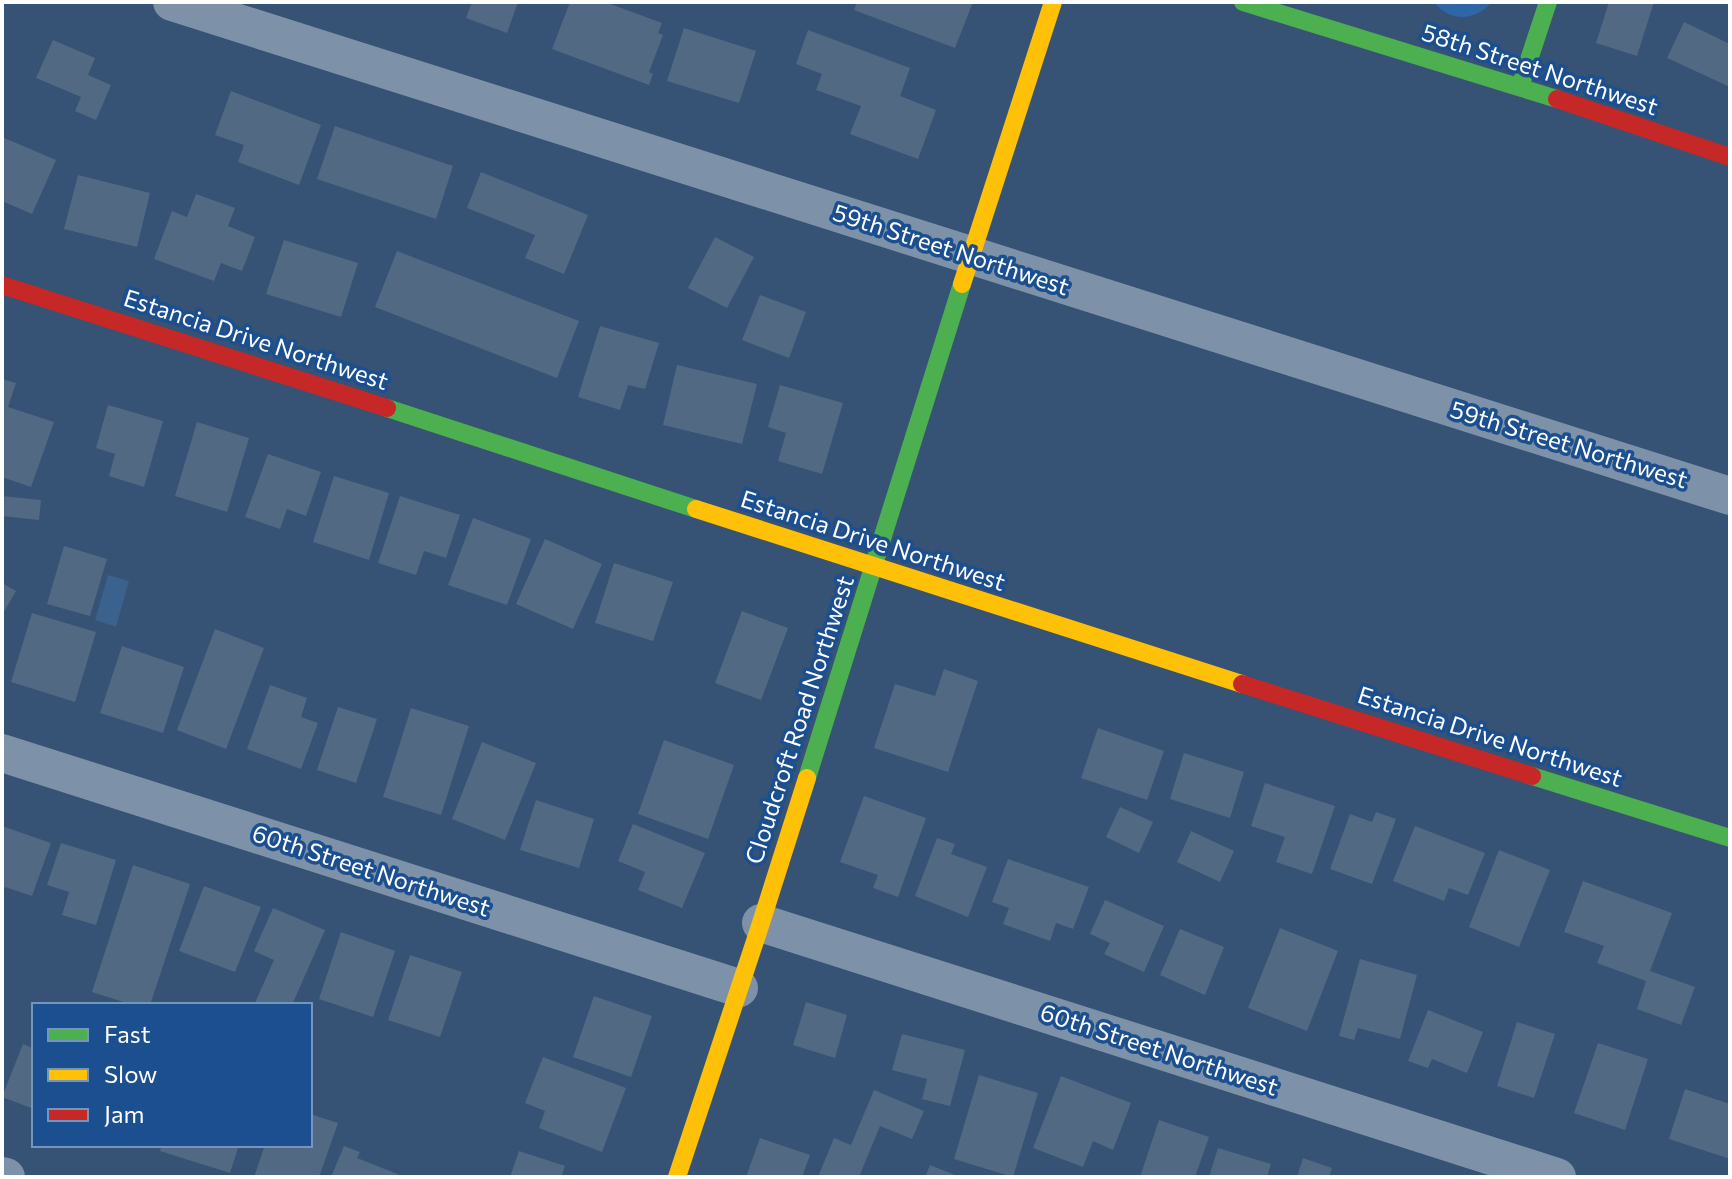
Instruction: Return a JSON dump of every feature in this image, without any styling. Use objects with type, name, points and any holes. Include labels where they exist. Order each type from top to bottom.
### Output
[{"type":"street","name":"59th Street Northwest","points":[[172,2],[1730,496]]},
{"type":"street","name":"Cloudcroft Road Northwest","points":[[677,1177],[761,923],[1053,2]]},
{"type":"street","name":"58th Street Northwest","points":[[1243,2],[1520,87],[1730,157]]},
{"type":"street","points":[[1520,87],[1548,2]]},
{"type":"street","name":"Estancia Drive Northwest","points":[[2,285],[873,567],[1730,838]]},
{"type":"street","name":"60th Street Northwest","points":[[2,753],[739,988]]},
{"type":"street","name":"60th Street Northwest","points":[[761,923],[1557,1177]]},
{"type":"shaded area","points":[[1434,2],[1492,2],[1478,13],[1463,17],[1447,14]]},
{"type":"shaded area","points":[[108,575],[129,581],[116,627],[95,620]]},
{"type":"building","points":[[472,2],[518,2],[507,33],[466,18]]},
{"type":"building","points":[[570,2],[605,2],[662,23],[658,33],[663,35],[649,72],[653,74],[649,85],[552,49]]},
{"type":"building","points":[[857,2],[973,2],[955,48],[854,10]]},
{"type":"building","points":[[1609,2],[1654,2],[1637,56],[1596,43]]},
{"type":"building","points":[[1684,22],[1730,44],[1730,87],[1667,58]]},
{"type":"building","points":[[684,28],[756,51],[739,103],[667,81]]},
{"type":"building","points":[[808,30],[910,68],[900,96],[936,110],[918,159],[850,134],[861,106],[816,90],[822,74],[796,64]]},
{"type":"building","points":[[53,40],[95,58],[88,75],[111,85],[96,120],[75,111],[81,97],[36,78]]},
{"type":"building","points":[[231,91],[321,125],[299,185],[238,162],[244,145],[215,135]]},
{"type":"building","points":[[335,126],[453,166],[436,219],[317,179]]},
{"type":"building","points":[[2,137],[56,160],[32,214],[2,201]]},
{"type":"building","points":[[481,172],[588,215],[564,274],[525,258],[535,235],[467,208]]},
{"type":"building","points":[[78,175],[150,193],[137,247],[64,229]]},
{"type":"building","points":[[196,194],[235,208],[228,226],[255,237],[242,271],[221,263],[214,281],[154,259],[172,211],[187,217]]},
{"type":"building","points":[[715,237],[754,257],[727,308],[688,288]]},
{"type":"building","points":[[284,240],[358,263],[341,317],[266,294]]},
{"type":"building","points":[[397,251],[579,321],[557,378],[375,307]]},
{"type":"building","points":[[760,295],[806,312],[789,358],[742,340]]},
{"type":"building","points":[[600,326],[659,343],[645,389],[628,385],[620,410],[578,397]]},
{"type":"building","points":[[677,365],[757,384],[742,444],[663,425]]},
{"type":"building","points":[[2,379],[16,383],[8,407],[54,422],[31,487],[2,477]]},
{"type":"building","points":[[780,385],[843,403],[822,474],[778,461],[786,433],[768,427]]},
{"type":"building","points":[[108,405],[163,421],[144,487],[109,476],[115,454],[96,448]]},
{"type":"building","points":[[197,422],[249,438],[227,512],[175,496]]},
{"type":"building","points":[[268,454],[321,472],[306,516],[287,509],[280,529],[245,517]]},
{"type":"building","points":[[334,476],[389,493],[369,560],[313,542]]},
{"type":"building","points":[[2,496],[41,500],[39,520],[2,516]]},
{"type":"building","points":[[400,496],[460,515],[446,558],[424,551],[416,575],[378,563]]},
{"type":"building","points":[[473,518],[531,539],[507,605],[448,585]]},
{"type":"building","points":[[545,539],[602,564],[573,629],[516,604]]},
{"type":"building","points":[[64,546],[107,559],[90,616],[47,604]]},
{"type":"building","points":[[614,563],[673,582],[653,641],[595,623]]},
{"type":"building","points":[[2,583],[16,591],[2,615]]},
{"type":"building","points":[[742,611],[788,628],[761,700],[715,683]]},
{"type":"building","points":[[32,613],[96,632],[75,702],[11,682]]},
{"type":"building","points":[[215,629],[264,648],[226,749],[177,730]]},
{"type":"building","points":[[122,646],[184,667],[163,733],[100,713]]},
{"type":"building","points":[[944,669],[978,681],[948,772],[874,748],[895,684],[935,696]]},
{"type":"building","points":[[270,685],[307,698],[301,717],[318,723],[301,769],[247,749]]},
{"type":"building","points":[[338,707],[377,719],[356,783],[317,770]]},
{"type":"building","points":[[411,708],[469,726],[441,815],[383,797]]},
{"type":"building","points":[[1098,728],[1164,751],[1147,800],[1081,778]]},
{"type":"building","points":[[664,740],[734,765],[708,839],[638,814]]},
{"type":"building","points":[[482,742],[536,763],[505,840],[452,819]]},
{"type":"building","points":[[1184,753],[1244,772],[1230,818],[1170,799]]},
{"type":"building","points":[[1265,783],[1335,806],[1312,874],[1276,862],[1285,837],[1251,826]]},
{"type":"building","points":[[864,796],[926,818],[898,897],[873,888],[878,875],[840,862]]},
{"type":"building","points":[[536,800],[594,819],[579,868],[520,850]]},
{"type":"building","points":[[1120,807],[1153,822],[1139,853],[1106,837]]},
{"type":"building","points":[[1376,812],[1396,819],[1372,884],[1330,869],[1350,814],[1372,822]]},
{"type":"building","points":[[633,824],[705,853],[682,908],[638,890],[645,872],[618,861]]},
{"type":"building","points":[[2,826],[51,843],[32,896],[5,887],[2,893]]},
{"type":"building","points":[[1415,826],[1485,853],[1468,895],[1449,888],[1444,901],[1393,881]]},
{"type":"building","points":[[1191,831],[1234,851],[1220,882],[1177,862]]},
{"type":"building","points":[[937,838],[955,844],[951,854],[987,867],[968,917],[915,896]]},
{"type":"building","points":[[61,843],[116,860],[96,925],[62,915],[69,892],[47,885]]},
{"type":"building","points":[[1499,850],[1550,870],[1519,947],[1469,927]]},
{"type":"building","points":[[1008,859],[1089,887],[1073,929],[1056,923],[1050,941],[1003,924],[1009,908],[992,902]]},
{"type":"building","points":[[133,865],[190,884],[151,1003],[127,1003],[92,992]]},
{"type":"building","points":[[1583,881],[1672,913],[1650,971],[1695,987],[1681,1025],[1637,1009],[1646,981],[1597,963],[1604,946],[1564,932]]},
{"type":"building","points":[[204,886],[261,907],[235,972],[179,951]]},
{"type":"building","points":[[1105,900],[1164,926],[1144,972],[1104,954],[1110,943],[1090,934]]},
{"type":"building","points":[[273,908],[325,930],[293,1003],[255,1003],[274,960],[254,951]]},
{"type":"building","points":[[1280,928],[1338,951],[1307,1031],[1248,1008]]},
{"type":"building","points":[[1180,929],[1224,947],[1205,995],[1160,975]]},
{"type":"building","points":[[341,932],[395,951],[373,1017],[319,999]]},
{"type":"building","points":[[410,955],[462,972],[440,1037],[388,1020]]},
{"type":"building","points":[[1360,959],[1417,975],[1400,1039],[1358,1028],[1354,1040],[1339,1036]]},
{"type":"building","points":[[594,996],[652,1016],[631,1077],[573,1057]]},
{"type":"building","points":[[806,1002],[847,1015],[835,1058],[793,1045]]},
{"type":"building","points":[[1428,1010],[1483,1032],[1467,1073],[1432,1059],[1428,1068],[1408,1061]]},
{"type":"building","points":[[1517,1022],[1555,1034],[1534,1098],[1497,1086]]},
{"type":"building","points":[[902,1034],[965,1050],[950,1106],[922,1099],[927,1079],[892,1070]]},
{"type":"building","points":[[1598,1043],[1648,1059],[1625,1130],[1574,1113]]},
{"type":"building","points":[[23,1044],[32,1048],[32,1108],[2,1097]]},
{"type":"building","points":[[543,1057],[626,1088],[602,1152],[539,1128],[545,1111],[525,1103]]},
{"type":"building","points":[[979,1075],[1038,1093],[1013,1177],[954,1159]]},
{"type":"building","points":[[1061,1076],[1131,1103],[1113,1150],[1093,1141],[1083,1167],[1033,1148]]},
{"type":"building","points":[[1685,1089],[1730,1104],[1730,1159],[1669,1139]]},
{"type":"building","points":[[874,1090],[924,1111],[912,1139],[880,1126],[859,1177],[818,1177],[834,1138],[851,1145]]},
{"type":"building","points":[[312,1115],[338,1123],[319,1177],[254,1177],[264,1147],[312,1147]]},
{"type":"building","points":[[1159,1120],[1209,1137],[1195,1177],[1140,1177]]},
{"type":"building","points":[[760,1138],[810,1155],[802,1177],[746,1177]]},
{"type":"building","points":[[344,1146],[360,1152],[357,1158],[405,1177],[331,1177]]},
{"type":"building","points":[[161,1147],[238,1147],[230,1173],[160,1151]]},
{"type":"building","points":[[1218,1148],[1271,1164],[1267,1177],[1209,1177]]},
{"type":"building","points":[[519,1151],[565,1166],[561,1177],[510,1177]]},
{"type":"building","points":[[1303,1158],[1332,1168],[1329,1177],[1297,1177]]},
{"type":"building","points":[[930,1165],[960,1177],[925,1177]]},
{"type":"traffic: fast","points":[[1243,2],[1557,99]]},
{"type":"traffic: fast","points":[[1520,87],[1548,2]]},
{"type":"traffic: fast","points":[[807,778],[962,284]]},
{"type":"traffic: fast","points":[[387,408],[696,509]]},
{"type":"traffic: fast","points":[[1532,776],[1730,838]]},
{"type":"traffic: slow","points":[[962,284],[1053,2]]},
{"type":"traffic: slow","points":[[696,509],[1242,684]]},
{"type":"traffic: slow","points":[[677,1177],[807,778]]},
{"type":"traffic: jam","points":[[1557,99],[1730,157]]},
{"type":"traffic: jam","points":[[2,285],[387,408]]},
{"type":"traffic: jam","points":[[1242,684],[1532,776]]}]
